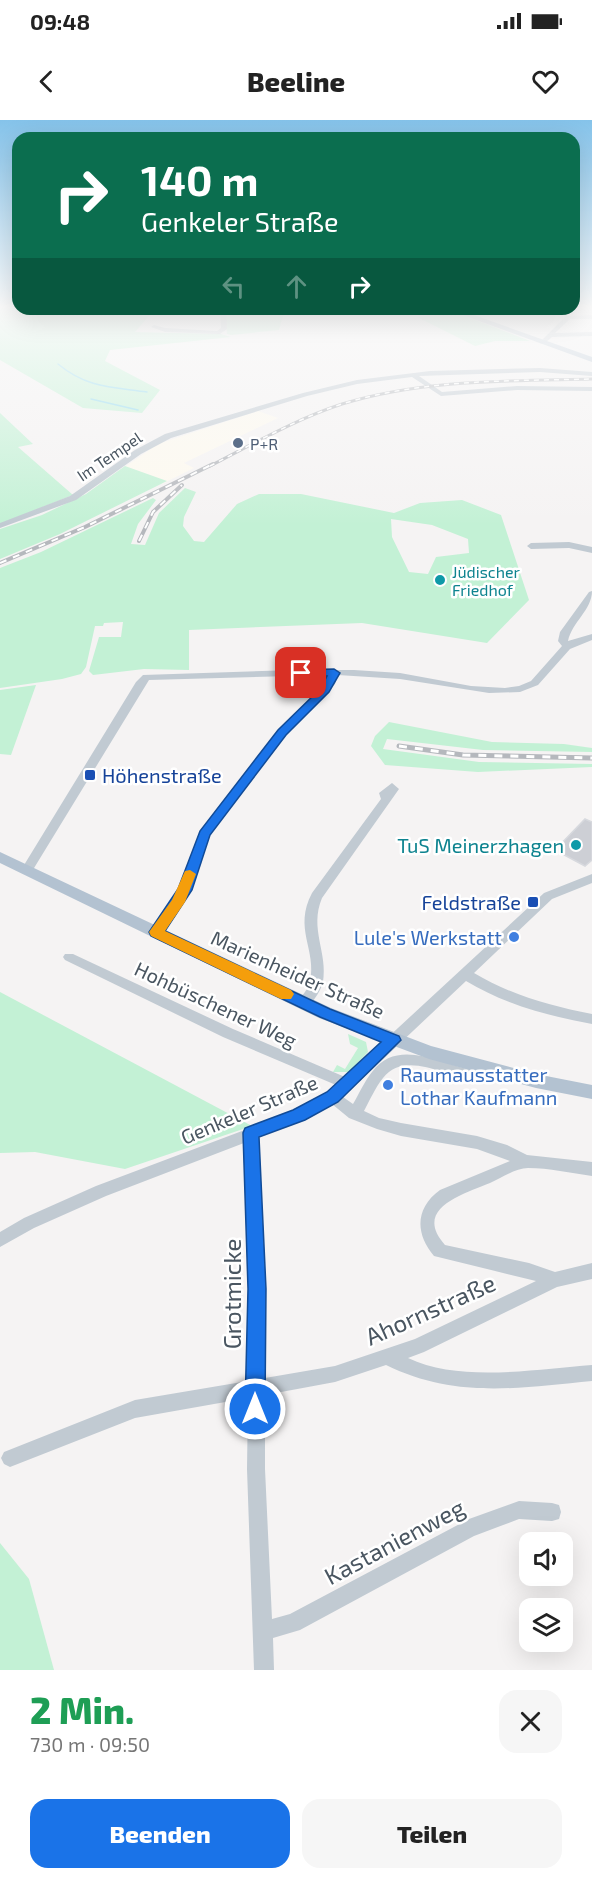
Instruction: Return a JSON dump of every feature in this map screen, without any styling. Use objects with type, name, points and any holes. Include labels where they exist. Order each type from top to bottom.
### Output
[{"type":"main road","name":"Marienheider Straße","points":[[0,857],[304,1004],[394,1040],[482,1066],[592,1092]]},
{"type":"street","name":"Im Tempel","points":[[0,526],[73,498],[154,443],[182,430],[305,394],[370,380]]},
{"type":"street","points":[[421,380],[441,394],[500,389],[592,389]]},
{"type":"street","points":[[531,546],[569,545],[592,550]]},
{"type":"street","points":[[567,646],[563,640],[565,632],[592,594]]},
{"type":"street","points":[[27,870],[141,682],[147,677],[334,673],[403,676],[490,690],[514,690],[534,684],[567,646],[592,637]]},
{"type":"street","points":[[156,932],[182,896],[204,834],[282,733],[326,690],[334,673]]},
{"type":"street","points":[[304,1004],[317,980],[310,939],[312,906],[321,888],[386,800]]},
{"type":"street","name":"Genkeler Straße","points":[[0,1240],[29,1223],[101,1191],[299,1115],[333,1097],[548,896],[592,878]]},
{"type":"street","points":[[579,883],[592,887]]},
{"type":"street","name":"Hohbüschener Weg","points":[[69,957],[228,1033],[347,1084]]},
{"type":"street","points":[[465,974],[486,987],[549,1010],[592,1018]]},
{"type":"street","points":[[354,1114],[379,1073],[396,1060],[414,1060],[474,1076],[482,1066]]},
{"type":"street","points":[[333,1097],[354,1114],[387,1128],[497,1147],[525,1161],[592,1169]]},
{"type":"street","name":"Grotmicke","points":[[251,1133],[257,1289],[255,1389],[264,1670]]},
{"type":"street","points":[[525,1161],[433,1202],[428,1212],[428,1228],[435,1245],[449,1255],[529,1271],[555,1280]]},
{"type":"street","name":"Ahornstraße","points":[[10,1458],[135,1409],[335,1374],[418,1346],[555,1280],[592,1271]]},
{"type":"street","points":[[386,1356],[421,1372],[484,1380],[592,1373]]},
{"type":"street","name":"Kastanienweg","points":[[262,1631],[293,1623],[470,1528],[519,1510],[552,1512]]},
{"type":"shaded area","points":[[258,411],[278,418],[184,463],[194,468],[162,484],[119,471],[158,444]]},
{"type":"green space","points":[[35,380],[142,380],[160,390],[142,413],[83,408]]},
{"type":"green space","points":[[0,413],[33,444],[18,447],[73,495],[0,524]]},
{"type":"green space","points":[[125,466],[167,481],[60,534],[0,559],[0,529],[42,515],[86,494]]},
{"type":"green space","points":[[185,488],[196,492],[184,517],[183,526],[194,541],[204,542],[237,504],[259,494],[301,494],[394,513],[420,503],[462,500],[501,515],[529,600],[487,643],[362,623],[189,630],[189,670],[144,669],[93,675],[89,671],[99,637],[121,637],[123,622],[104,623],[103,626],[95,626],[86,667],[81,674],[0,688],[0,568],[41,552],[153,498],[156,500],[138,524],[131,544],[145,545],[159,513]],"holes":[[[391,519],[432,525],[468,539],[469,553],[436,557],[428,574],[409,572],[392,537]]]},
{"type":"green space","points":[[36,685],[11,755],[0,754],[0,690]]},
{"type":"green space","points":[[389,722],[492,742],[564,744],[592,748],[592,752],[483,750],[387,739],[383,749],[479,762],[592,764],[592,767],[478,772],[385,765],[371,746],[375,736]]},
{"type":"green space","points":[[0,992],[252,1126],[125,1169],[35,1152],[0,1153]]},
{"type":"green space","points":[[348,1034],[366,1042],[368,1052],[349,1072],[333,1072],[337,1065],[345,1069],[358,1048],[350,1044]]},
{"type":"green space","points":[[0,1543],[29,1579],[54,1670],[0,1670]]},
{"type":"building","name":"TuS Meinerzhagen","points":[[585,819],[592,822],[592,860],[585,866],[555,850]]},
{"type":"waterway","points":[[85,380],[147,392]]},
{"type":"waterway","points":[[91,399],[138,410]]},
{"type":"railway","points":[[210,466],[275,432],[342,404],[373,396],[435,386],[529,380]]},
{"type":"railway","points":[[0,563],[85,527],[213,464]]},
{"type":"railway","points":[[139,541],[153,512],[182,485]]},
{"type":"railway","points":[[399,746],[463,755],[592,758]]},
{"type":"slow traffic","points":[[190,874],[185,890],[171,914],[156,932],[286,994]]},
{"type":"place","name":"P+R","points":[[238,443]]},
{"type":"place","name":"Jüdischer Friedhof","points":[[440,580]]},
{"type":"place","name":"Höhenstraße","points":[[90,775]]},
{"type":"place","name":"TuS Meinerzhagen","points":[[576,845]]},
{"type":"place","name":"Feldstraße","points":[[533,902]]},
{"type":"place","name":"Lule's Werkstatt","points":[[514,937]]},
{"type":"place","name":"Raumausstatter Lothar Kaufmann","points":[[388,1085]]},
{"type":"route","points":[[255,1409],[257,1289],[251,1133],[299,1115],[333,1097],[394,1040],[325,1013],[156,932],[171,914],[185,890],[198,845],[204,834],[282,733],[326,690],[332,682],[334,673],[301,673]]}]
